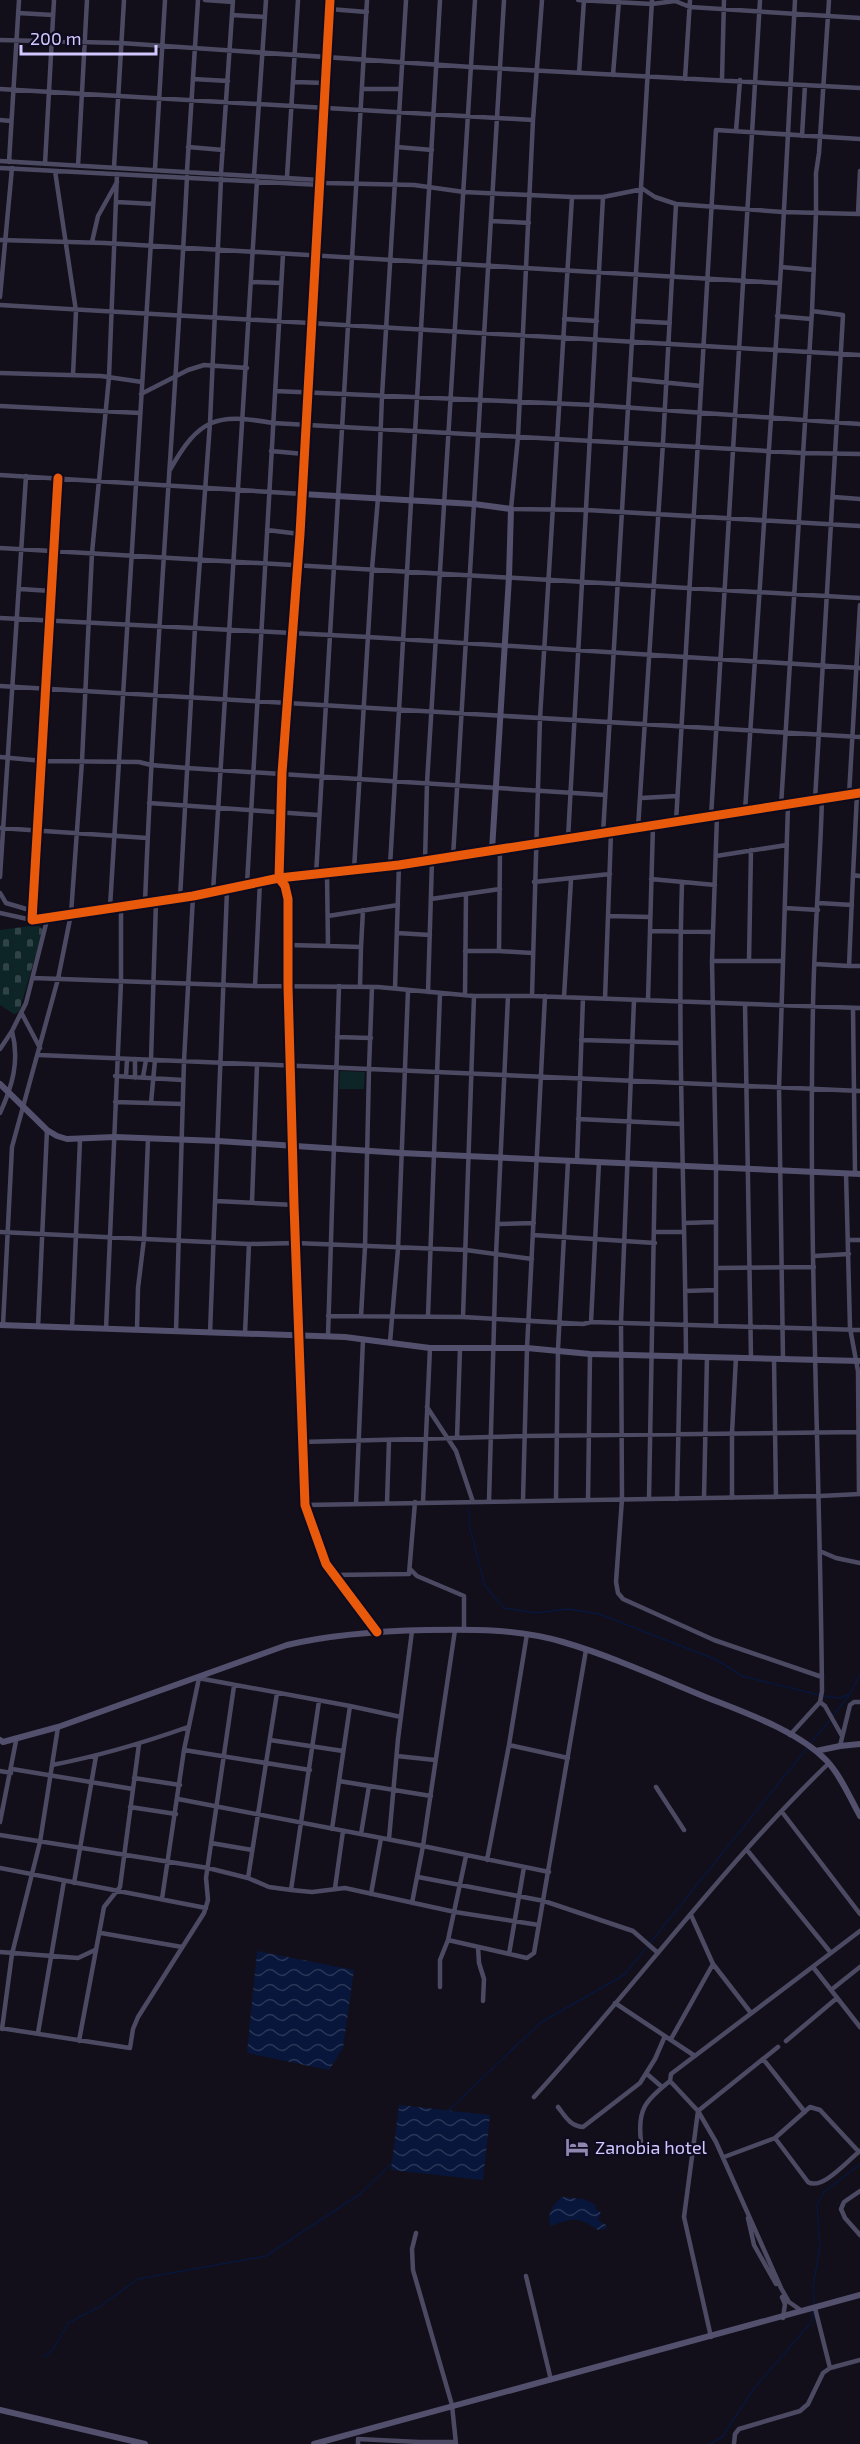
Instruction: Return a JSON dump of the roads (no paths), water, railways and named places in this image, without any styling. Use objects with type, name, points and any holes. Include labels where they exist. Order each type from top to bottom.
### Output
[{"type":"street","points":[[9,162],[19,0]]},
{"type":"street","points":[[45,164],[54,0]]},
{"type":"street","points":[[78,166],[87,0]]},
{"type":"street","points":[[114,167],[124,0]]},
{"type":"street","points":[[155,169],[165,0]]},
{"type":"street","points":[[145,903],[149,803],[168,485],[177,376],[198,0]]},
{"type":"street","points":[[180,898],[199,559],[210,423],[221,176],[233,1],[205,0]]},
{"type":"street","points":[[254,175],[266,0]]},
{"type":"street","points":[[287,177],[298,0]]},
{"type":"street","points":[[330,0],[300,534],[282,773],[279,878],[287,891],[294,1205],[305,1505],[318,1545],[333,1575],[351,1595],[377,1632]]},
{"type":"street","points":[[316,875],[367,0]]},
{"type":"street","points":[[354,870],[406,0]]},
{"type":"street","points":[[390,866],[440,0]]},
{"type":"street","points":[[425,861],[427,783],[475,0]]},
{"type":"street","points":[[453,857],[499,118],[504,0]]},
{"type":"street","points":[[492,850],[511,509],[520,402],[533,120],[542,0]]},
{"type":"street","points":[[578,0],[675,1],[690,7],[860,18]]},
{"type":"street","points":[[579,73],[584,0]]},
{"type":"street","points":[[685,79],[690,0]]},
{"type":"street","points":[[722,79],[724,0]]},
{"type":"street","points":[[716,1325],[712,962],[716,856],[714,816],[716,727],[760,0]]},
{"type":"street","points":[[745,811],[781,267],[786,135],[795,0]]},
{"type":"street","points":[[783,1359],[779,1088],[787,845],[786,732],[797,523],[812,311],[816,173],[821,136],[829,0]]},
{"type":"street","points":[[613,75],[619,1]]},
{"type":"street","points":[[603,834],[621,512],[643,189],[652,2]]},
{"type":"street","points":[[329,9],[366,12]]},
{"type":"street","points":[[18,13],[53,15]]},
{"type":"street","points":[[232,15],[265,17]]},
{"type":"street","points":[[0,40],[163,46],[501,69],[860,88]]},
{"type":"street","points":[[193,79],[228,81]]},
{"type":"street","points":[[736,131],[740,80]]},
{"type":"street","points":[[294,82],[326,83]]},
{"type":"street","points":[[802,136],[805,85]]},
{"type":"street","points":[[0,89],[533,120]]},
{"type":"street","points":[[362,89],[400,89]]},
{"type":"street","points":[[0,120],[11,121]]},
{"type":"street","points":[[676,822],[716,130],[860,139]]},
{"type":"street","points":[[188,147],[223,150]]},
{"type":"street","points":[[397,147],[432,150]]},
{"type":"street","points":[[0,161],[155,169],[257,181],[395,185],[493,194],[603,197],[643,189],[655,197],[676,204],[783,212],[859,214],[860,171]]},
{"type":"street","points":[[0,168],[155,176],[187,174]]},
{"type":"street","points":[[0,297],[2,240],[12,168]]},
{"type":"street","points":[[55,171],[76,311],[73,375]]},
{"type":"street","points":[[117,174],[109,376],[92,553],[82,761],[71,914],[58,980],[12,1147],[9,1234],[2,1325],[327,1336],[390,1341],[430,1348],[494,1347],[558,1349],[590,1354],[859,1361]]},
{"type":"street","points":[[110,908],[155,176]]},
{"type":"street","points":[[221,176],[287,177],[321,183]]},
{"type":"street","points":[[213,892],[257,181]]},
{"type":"street","points":[[92,242],[98,216],[117,182]]},
{"type":"street","points":[[532,996],[540,718],[572,197]]},
{"type":"street","points":[[568,839],[603,197]]},
{"type":"street","points":[[117,202],[153,204]]},
{"type":"street","points":[[639,828],[676,204]]},
{"type":"street","points":[[492,221],[529,223]]},
{"type":"street","points":[[2,240],[114,243],[527,270],[779,283]]},
{"type":"street","points":[[247,884],[283,254]]},
{"type":"street","points":[[781,267],[814,270]]},
{"type":"street","points":[[252,282],[281,283]]},
{"type":"street","points":[[0,305],[860,356]]},
{"type":"street","points":[[790,1736],[821,1701],[822,1691],[822,1552],[817,1432],[812,1172],[813,1006],[819,903],[819,734],[843,315],[812,311]]},
{"type":"street","points":[[777,316],[811,319]]},
{"type":"street","points":[[564,319],[597,321]]},
{"type":"street","points":[[633,321],[670,323]]},
{"type":"street","points":[[141,394],[198,366],[212,364],[246,368]]},
{"type":"street","points":[[0,373],[109,376],[142,382]]},
{"type":"street","points":[[630,379],[701,386]]},
{"type":"street","points":[[275,391],[559,403],[860,424]]},
{"type":"street","points":[[0,406],[140,413]]},
{"type":"street","points":[[170,471],[188,440],[210,423],[224,419],[244,418],[273,423],[478,435],[663,443],[802,453],[860,454]]},
{"type":"street","points":[[272,451],[304,454]]},
{"type":"street","points":[[0,475],[445,502],[511,509],[587,510],[860,526]]},
{"type":"street","points":[[0,877],[26,476]]},
{"type":"street","points":[[32,920],[58,478]]},
{"type":"street","points":[[834,497],[860,499]]},
{"type":"street","points":[[267,530],[300,534]]},
{"type":"street","points":[[0,548],[860,598]]},
{"type":"street","points":[[20,589],[51,591]]},
{"type":"street","points":[[849,795],[860,605]]},
{"type":"street","points":[[0,618],[368,637],[858,668]]},
{"type":"street","points":[[0,686],[860,737]]},
{"type":"street","points":[[0,757],[139,762],[187,768],[605,795]]},
{"type":"street","points":[[0,913],[32,920],[47,920],[71,914],[227,890],[279,878],[399,866],[859,793],[849,966]]},
{"type":"street","points":[[641,798],[677,796]]},
{"type":"street","points":[[149,803],[318,815]]},
{"type":"street","points":[[648,1000],[653,826]]},
{"type":"street","points":[[2,828],[147,838]]},
{"type":"street","points":[[605,999],[611,832]]},
{"type":"street","points":[[716,856],[787,845]]},
{"type":"street","points":[[499,951],[500,849]]},
{"type":"street","points":[[749,961],[751,850]]},
{"type":"street","points":[[428,992],[432,860]]},
{"type":"street","points":[[395,988],[399,866]]},
{"type":"street","points":[[327,874],[328,946]]},
{"type":"street","points":[[534,882],[610,874]]},
{"type":"street","points":[[853,875],[860,876]]},
{"type":"street","points":[[564,997],[571,879]]},
{"type":"street","points":[[651,879],[715,885]]},
{"type":"street","points":[[255,986],[260,881]]},
{"type":"street","points":[[677,1498],[677,1434],[686,1325],[684,1166],[680,1083],[682,882]]},
{"type":"street","points":[[431,899],[500,888]]},
{"type":"street","points":[[210,1333],[227,890]]},
{"type":"street","points":[[0,894],[6,903],[33,912]]},
{"type":"street","points":[[465,995],[466,894]]},
{"type":"street","points":[[176,1331],[183,1080],[193,896]]},
{"type":"street","points":[[151,1103],[153,1078],[150,1060],[156,901]]},
{"type":"street","points":[[819,903],[852,905]]},
{"type":"street","points":[[328,916],[398,905]]},
{"type":"street","points":[[106,1329],[115,1137],[115,1076],[121,982],[122,906]]},
{"type":"street","points":[[785,908],[818,910]]},
{"type":"street","points":[[360,987],[363,910]]},
{"type":"street","points":[[851,912],[860,913]]},
{"type":"street","points":[[608,916],[650,917]]},
{"type":"street","points":[[0,1050],[22,1014],[47,920]]},
{"type":"street","points":[[650,931],[713,932]]},
{"type":"street","points":[[397,933],[430,935]]},
{"type":"street","points":[[289,945],[361,947]]},
{"type":"street","points":[[465,951],[532,953]]},
{"type":"street","points":[[712,962],[782,961]]},
{"type":"street","points":[[815,964],[860,966]]},
{"type":"street","points":[[33,978],[255,986],[372,987],[474,996],[545,996],[860,1008]]},
{"type":"street","points":[[327,1336],[339,986]]},
{"type":"street","points":[[361,1316],[372,987]]},
{"type":"street","points":[[390,1341],[398,1249],[408,990]]},
{"type":"street","points":[[428,1316],[440,993]]},
{"type":"street","points":[[463,1317],[474,996]]},
{"type":"street","points":[[489,1501],[496,1255],[508,996]]},
{"type":"street","points":[[523,1500],[527,1348],[545,996]]},
{"type":"street","points":[[577,1161],[583,998]]},
{"type":"street","points":[[634,1000],[621,1322],[622,1499],[616,1582],[618,1593],[623,1599],[714,1640],[822,1677]]},
{"type":"street","points":[[744,1004],[751,1358]]},
{"type":"street","points":[[0,1084],[47,1130],[61,1138],[80,1140],[115,1137],[218,1141],[401,1153],[858,1174],[853,1008]]},
{"type":"street","points":[[22,1014],[40,1048]]},
{"type":"street","points":[[0,1113],[9,1094],[16,1052],[12,1031]]},
{"type":"street","points":[[337,1037],[371,1038]]},
{"type":"street","points":[[581,1040],[680,1043]]},
{"type":"street","points":[[39,1055],[860,1091]]},
{"type":"street","points":[[126,1077],[127,1059]]},
{"type":"street","points":[[135,1059],[135,1078]]},
{"type":"street","points":[[143,1077],[150,1060]]},
{"type":"street","points":[[252,1202],[257,1065]]},
{"type":"street","points":[[115,1076],[183,1080]]},
{"type":"street","points":[[115,1102],[183,1104]]},
{"type":"street","points":[[578,1119],[681,1124]]},
{"type":"street","points":[[38,1327],[47,1130]]},
{"type":"street","points":[[137,1329],[138,1288],[144,1239],[148,1138]]},
{"type":"street","points":[[72,1328],[80,1140]]},
{"type":"street","points":[[556,1500],[558,1349],[568,1161]]},
{"type":"street","points":[[591,1322],[599,1162]]},
{"type":"street","points":[[649,1499],[656,1165]]},
{"type":"street","points":[[305,1505],[860,1494],[859,1361],[850,1328],[846,1173]]},
{"type":"street","points":[[216,1200],[294,1205]]},
{"type":"street","points":[[684,1223],[716,1222]]},
{"type":"street","points":[[498,1224],[534,1223]]},
{"type":"street","points":[[0,1232],[43,1236],[249,1244],[296,1243],[466,1250],[532,1259]]},
{"type":"street","points":[[655,1232],[684,1232]]},
{"type":"street","points":[[533,1235],[655,1243]]},
{"type":"street","points":[[849,1240],[860,1240]]},
{"type":"street","points":[[245,1334],[249,1244]]},
{"type":"street","points":[[814,1256],[849,1254]]},
{"type":"street","points":[[716,1268],[814,1267]]},
{"type":"street","points":[[685,1291],[715,1290]]},
{"type":"street","points":[[328,1316],[428,1316],[583,1324],[621,1322],[860,1330]]},
{"type":"street","points":[[356,1504],[363,1338]]},
{"type":"street","points":[[423,1502],[430,1348]]},
{"type":"street","points":[[457,1438],[460,1349]]},
{"type":"street","points":[[588,1500],[590,1354]]},
{"type":"street","points":[[704,1498],[707,1357]]},
{"type":"street","points":[[732,1498],[732,1433],[736,1358]]},
{"type":"street","points":[[774,1359],[776,1497]]},
{"type":"street","points":[[426,1407],[449,1439],[462,1464],[473,1502]]},
{"type":"street","points":[[301,1442],[525,1436],[859,1432]]},
{"type":"street","points":[[387,1503],[388,1440]]},
{"type":"street","points":[[333,1575],[409,1574],[415,1502]]},
{"type":"street","points":[[822,1552],[836,1558],[860,1563]]},
{"type":"street","points":[[411,1569],[423,1579],[464,1596],[464,1630]]},
{"type":"street","points":[[412,1903],[423,1846],[454,1630]]},
{"type":"street","points":[[1,1742],[16,1741],[287,1645],[318,1638],[377,1632],[454,1630],[527,1635],[586,1650],[735,1708],[804,1743],[829,1763],[860,1816]]},
{"type":"street","points":[[389,1839],[412,1631]]},
{"type":"street","points":[[487,1860],[527,1635]]},
{"type":"street","points":[[448,1940],[527,1958],[531,1956],[544,1901],[586,1650]]},
{"type":"street","points":[[198,1678],[401,1717]]},
{"type":"street","points":[[162,1899],[184,1750],[198,1678]]},
{"type":"street","points":[[58,1727],[40,1842],[12,1954],[1,2029],[130,2048],[133,2029],[138,2017],[206,1908],[211,1844],[234,1686]]},
{"type":"street","points":[[248,1878],[277,1693]]},
{"type":"street","points":[[291,1890],[319,1701]]},
{"type":"street","points":[[821,1701],[842,1736]]},
{"type":"street","points":[[840,1746],[850,1705],[860,1701]]},
{"type":"street","points":[[332,1829],[350,1706]]},
{"type":"street","points":[[52,1764],[96,1756],[188,1727]]},
{"type":"street","points":[[270,1740],[343,1751]]},
{"type":"street","points":[[0,1822],[16,1741]]},
{"type":"street","points":[[79,2041],[95,1950],[101,1933],[104,1907],[118,1891],[140,1744]]},
{"type":"street","points":[[815,1750],[860,1744]]},
{"type":"street","points":[[509,1745],[568,1758]]},
{"type":"street","points":[[184,1750],[310,1770]]},
{"type":"street","points":[[74,1882],[96,1756]]},
{"type":"street","points":[[397,1756],[435,1760]]},
{"type":"street","points":[[534,2097],[747,1850],[829,1763]]},
{"type":"street","points":[[0,1771],[50,1776],[133,1790]]},
{"type":"street","points":[[134,1778],[180,1785]]},
{"type":"street","points":[[339,1781],[430,1796]]},
{"type":"street","points":[[361,1834],[369,1786]]},
{"type":"street","points":[[656,1787],[684,1830]]},
{"type":"street","points":[[178,1799],[549,1872]]},
{"type":"street","points":[[130,1807],[176,1814]]},
{"type":"street","points":[[782,1812],[860,1914]]},
{"type":"street","points":[[335,1888],[343,1831]]},
{"type":"street","points":[[0,1835],[208,1868],[248,1878],[269,1887],[321,1891],[335,1888],[454,1912],[539,1925]]},
{"type":"street","points":[[371,1894],[381,1838]]},
{"type":"street","points":[[211,1844],[252,1850]]},
{"type":"street","points":[[747,1850],[831,1953]]},
{"type":"street","points":[[440,1987],[440,1960],[448,1940],[466,1856]]},
{"type":"street","points":[[509,1954],[524,1867]]},
{"type":"street","points":[[0,1868],[206,1908]]},
{"type":"street","points":[[418,1877],[544,1901],[633,1931],[658,1953]]},
{"type":"street","points":[[38,2033],[64,1881]]},
{"type":"street","points":[[691,1915],[713,1964],[752,2013]]},
{"type":"street","points":[[640,2141],[638,2123],[642,2111],[654,2093],[670,2081],[671,2074],[860,1931]]},
{"type":"street","points":[[101,1933],[182,1947]]},
{"type":"street","points":[[478,1947],[479,1963],[484,1974],[483,2001]]},
{"type":"street","points":[[0,1952],[51,1958],[78,1958],[95,1950]]},
{"type":"street","points":[[671,2039],[713,1964]]},
{"type":"street","points":[[813,1967],[860,2027]]},
{"type":"street","points":[[831,1990],[860,1967]]},
{"type":"street","points":[[786,2041],[837,1998]]},
{"type":"street","points":[[615,2003],[695,2056]]},
{"type":"street","points":[[558,2107],[575,2126],[583,2127],[640,2083],[647,2074],[665,2036]]},
{"type":"street","points":[[711,2337],[684,2217],[698,2111],[778,2047]]},
{"type":"street","points":[[763,2059],[804,2112]]},
{"type":"street","points":[[647,2074],[662,2087]]},
{"type":"street","points":[[670,2081],[698,2111],[724,2157],[787,2300],[803,2312]]},
{"type":"street","points":[[724,2157],[776,2138],[804,2112],[816,2107],[859,2152],[833,2174],[817,2184],[812,2184],[776,2138]]},
{"type":"street","points":[[860,2191],[844,2202],[841,2209],[845,2218],[860,2235]]},
{"type":"street","points":[[746,2210],[754,2245],[784,2300],[783,2318]]},
{"type":"street","points":[[314,2444],[358,2439],[455,2443],[452,2405],[413,2270],[412,2249],[416,2233]]},
{"type":"street","points":[[526,2276],[551,2380]]},
{"type":"street","points":[[358,2439],[452,2405],[783,2318],[860,2295]]},
{"type":"street","points":[[815,2308],[830,2368]]},
{"type":"street","points":[[734,2444],[735,2434],[739,2430],[800,2411],[808,2404],[823,2373],[830,2368],[860,2360]]},
{"type":"street","points":[[0,2410],[145,2444]]},
{"type":"water","points":[[257,1951],[354,1970],[343,2048],[329,2070],[247,2053]]},
{"type":"water","points":[[399,2105],[490,2115],[483,2180],[391,2170]]},
{"type":"water","points":[[562,2197],[584,2199],[596,2205],[595,2208],[601,2213],[598,2220],[606,2225],[606,2229],[598,2230],[576,2220],[551,2226],[549,2218],[551,2210]]},
{"type":"waterway","points":[[469,1509],[469,1524],[485,1586],[504,1608],[536,1613],[568,1609],[599,1614],[717,1660],[742,1676],[819,1695]]},
{"type":"waterway","points":[[833,1716],[850,1694],[860,1674]]},
{"type":"waterway","points":[[823,1696],[839,1698],[848,1695]]},
{"type":"waterway","points":[[810,1744],[830,1720]]},
{"type":"waterway","points":[[650,1943],[807,1748]]},
{"type":"waterway","points":[[447,2112],[540,2023],[624,1975],[647,1947]]},
{"type":"waterway","points":[[44,2357],[54,2348],[68,2323],[99,2307],[138,2279],[266,2256],[360,2194],[393,2162]]},
{"type":"waterway","points":[[814,2304],[813,2287],[820,2246],[817,2205],[824,2192],[860,2164]]},
{"type":"waterway","points":[[710,2444],[722,2437],[752,2391],[813,2320],[813,2309]]},
{"type":"place","name":"Zanobia hotel","points":[[577,2147]]}]
